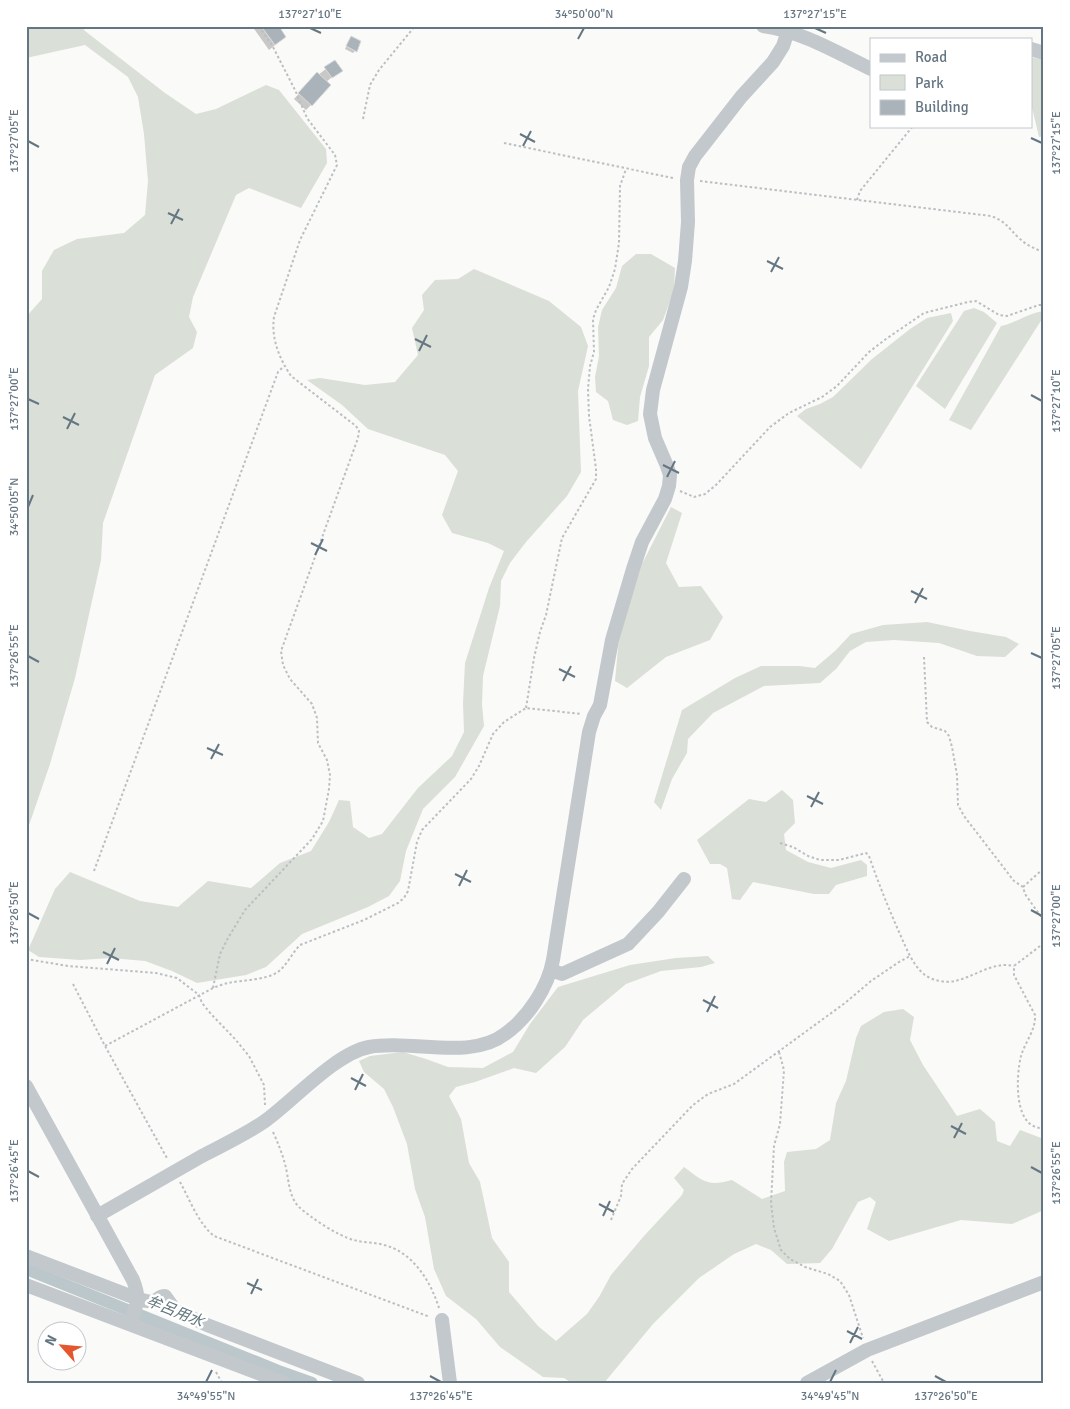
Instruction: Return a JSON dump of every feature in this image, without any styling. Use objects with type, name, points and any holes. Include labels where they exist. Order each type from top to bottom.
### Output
[{"type":"street","points":[[763,26],[788,31],[801,36],[870,68]]},
{"type":"street","points":[[98,1216],[265,1121],[350,1054],[368,1047],[400,1045],[469,1048],[490,1043],[505,1035],[522,1019],[541,992],[551,970],[589,732],[600,705],[612,640],[642,542],[670,486],[670,475],[655,438],[650,414],[653,390],[681,287],[688,222],[687,180],[689,167],[695,156],[741,97],[773,62],[783,46],[788,31]]},
{"type":"street","points":[[1032,49],[1044,53]]},
{"type":"street","points":[[551,970],[562,974],[628,944],[658,912],[684,879]]},
{"type":"street","points":[[26,1086],[133,1280],[137,1291],[134,1312]]},
{"type":"street","points":[[26,1256],[134,1312],[284,1383]]},
{"type":"street","points":[[807,1383],[867,1350],[1044,1282]]},
{"type":"street","points":[[26,1285],[134,1312]]},
{"type":"street","points":[[134,1312],[148,1301],[165,1296],[174,1310],[198,1321],[358,1383]]},
{"type":"street","points":[[442,1320],[450,1383]]},
{"type":"path","points":[[213,988],[220,954],[245,910],[312,839],[323,822],[330,775],[327,760],[318,743],[317,718],[312,704],[290,679],[283,665],[282,651],[360,431],[291,376],[284,366],[274,340],[274,317],[300,240],[337,164],[335,156],[307,118],[273,47],[259,26]]},
{"type":"path","points":[[363,119],[370,85],[379,70],[415,26]]},
{"type":"path","points":[[856,200],[860,191],[910,128]]},
{"type":"path","points":[[504,143],[663,177],[991,216],[1001,220],[1031,247],[1044,252]]},
{"type":"path","points":[[526,708],[534,658],[546,615],[562,538],[596,479],[588,389],[590,366],[594,352],[593,319],[609,287],[615,269],[619,243],[620,186],[626,169]]},
{"type":"path","points":[[670,486],[694,497],[705,494],[716,485],[770,427],[788,413],[822,397],[837,386],[869,352],[924,313],[976,301],[999,315],[1008,316],[1044,305]]},
{"type":"path","points":[[94,870],[278,372],[284,366]]},
{"type":"path","points":[[924,657],[927,722],[932,727],[945,731],[949,736],[957,775],[958,805],[964,816],[1014,881],[1023,887],[1025,894],[1044,921]]},
{"type":"path","points":[[105,1046],[213,988],[276,973],[284,966],[300,945],[364,920],[398,903],[408,891],[417,842],[422,830],[471,779],[480,766],[493,734],[504,722],[526,708],[594,716]]},
{"type":"path","points":[[780,843],[820,860],[839,860],[866,853],[869,856],[883,896],[910,956],[926,975],[940,981],[951,982],[994,967],[1014,966],[1044,943]]},
{"type":"path","points":[[1023,887],[1044,868]]},
{"type":"path","points":[[611,1220],[621,1196],[622,1184],[632,1169],[693,1105],[708,1094],[734,1084],[845,1003],[871,981],[910,956]]},
{"type":"path","points":[[26,959],[68,966],[156,973],[177,978],[199,995],[202,1003],[248,1056],[264,1085],[266,1100],[265,1121],[272,1129],[282,1152],[293,1199],[299,1207],[339,1235],[354,1240],[384,1245],[398,1250],[408,1257],[435,1295],[442,1320],[437,1320],[214,1236],[208,1231],[202,1224],[73,984]]},
{"type":"path","points":[[1014,966],[1014,975],[1035,1015],[1036,1022],[1022,1053],[1017,1072],[1021,1110],[1028,1124],[1040,1129],[1044,1128]]},
{"type":"path","points":[[779,1052],[784,1070],[780,1124],[774,1146],[771,1203],[774,1228],[781,1250],[790,1259],[805,1267],[828,1274],[840,1281],[849,1295],[867,1350],[884,1383]]},
{"type":"green space","points":[[26,26],[81,26],[165,93],[196,114],[216,109],[266,85],[279,90],[326,149],[327,163],[301,208],[249,188],[236,195],[193,297],[189,317],[197,332],[193,348],[155,375],[103,523],[101,560],[75,678],[50,764],[26,834],[26,317],[42,299],[42,271],[54,250],[77,239],[124,233],[145,215],[148,181],[144,134],[138,97],[128,77],[85,45],[26,58]]},
{"type":"green space","points":[[1032,57],[1044,60],[1044,136],[1039,137],[1032,107]]},
{"type":"green space","points":[[636,254],[651,254],[675,268],[674,291],[663,320],[649,337],[649,366],[640,397],[638,421],[627,425],[613,420],[608,401],[596,392],[595,377],[599,356],[598,327],[602,310],[616,288],[622,266]]},
{"type":"green space","points":[[474,269],[549,301],[581,327],[588,346],[578,391],[581,472],[567,496],[510,563],[501,581],[500,606],[483,676],[482,704],[484,726],[455,777],[423,809],[406,851],[400,881],[389,896],[368,907],[302,934],[266,967],[246,975],[197,983],[145,961],[111,958],[80,960],[39,957],[28,950],[55,889],[70,872],[140,901],[178,907],[208,881],[251,888],[280,863],[311,851],[329,822],[339,800],[350,801],[353,827],[369,838],[382,834],[418,788],[452,756],[464,732],[465,663],[489,588],[504,551],[488,543],[452,533],[442,515],[458,471],[445,455],[368,429],[342,405],[307,380],[320,378],[365,385],[395,382],[418,355],[412,328],[424,310],[422,295],[435,280],[458,279]]},
{"type":"green space","points":[[974,308],[984,312],[997,323],[945,409],[916,386],[964,311]]},
{"type":"green space","points":[[1044,311],[1044,316],[971,430],[949,420],[1001,326]]},
{"type":"green space","points":[[951,313],[953,321],[861,469],[797,416],[806,409],[833,397],[872,359],[910,329],[927,318]]},
{"type":"green space","points":[[671,507],[682,513],[666,563],[679,587],[701,586],[723,617],[710,640],[666,657],[627,688],[615,681],[620,626],[642,564]]},
{"type":"green space","points":[[927,622],[1006,637],[1019,644],[1005,657],[977,656],[939,643],[894,640],[866,642],[850,651],[836,669],[820,683],[764,686],[713,713],[688,739],[687,753],[672,779],[661,810],[654,802],[682,710],[735,678],[761,666],[815,668],[851,634],[883,625]]},
{"type":"green space","points":[[782,790],[793,800],[795,823],[784,834],[786,850],[808,862],[831,868],[861,860],[867,865],[867,876],[836,885],[829,894],[814,894],[753,882],[740,900],[732,899],[727,868],[720,864],[710,864],[697,840],[749,799],[766,802]]},
{"type":"green space","points":[[708,956],[715,963],[701,967],[661,971],[626,984],[583,1020],[565,1047],[536,1073],[514,1068],[456,1087],[449,1096],[461,1119],[469,1163],[480,1182],[492,1238],[509,1262],[509,1292],[538,1326],[556,1341],[587,1314],[611,1275],[682,1195],[684,1190],[674,1178],[684,1167],[696,1176],[711,1183],[732,1180],[762,1199],[785,1191],[784,1162],[787,1152],[816,1149],[830,1140],[836,1103],[846,1081],[856,1038],[861,1026],[884,1012],[903,1009],[914,1017],[910,1040],[923,1065],[957,1116],[980,1109],[995,1122],[997,1141],[1010,1146],[1020,1130],[1044,1139],[1044,1210],[1012,1224],[961,1220],[889,1241],[867,1229],[876,1202],[870,1197],[858,1202],[832,1249],[820,1263],[787,1264],[771,1250],[756,1244],[734,1254],[699,1278],[653,1324],[604,1383],[572,1383],[564,1378],[543,1377],[500,1347],[476,1319],[446,1296],[434,1269],[425,1217],[415,1189],[407,1144],[384,1089],[364,1072],[359,1061],[370,1056],[403,1052],[448,1067],[483,1068],[513,1052],[530,1024],[558,987],[630,965],[676,958]]},
{"type":"building","points":[[261,26],[279,26],[286,37],[275,45]]},
{"type":"building","points":[[351,36],[361,41],[357,52],[346,46]]},
{"type":"building","points":[[335,60],[343,71],[332,78],[324,67]]},
{"type":"building","points":[[317,72],[331,85],[312,106],[298,93]]},
{"type":"waterway","name":"牟呂用水","points":[[26,1269],[312,1383]]}]
